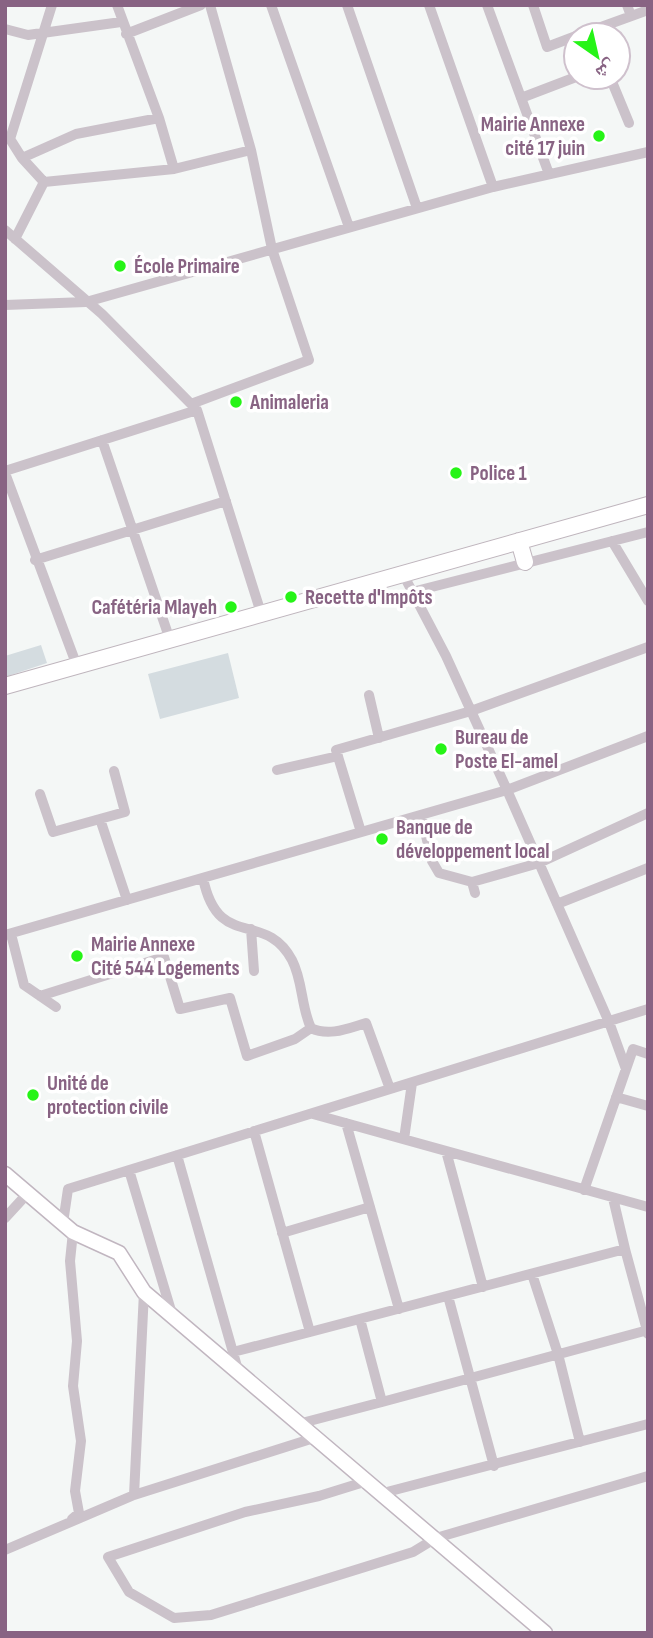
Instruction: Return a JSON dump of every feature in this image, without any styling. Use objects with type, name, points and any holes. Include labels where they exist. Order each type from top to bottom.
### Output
[{"type":"main road","points":[[5,686],[648,505]]},
{"type":"main road","points":[[519,541],[525,562]]},
{"type":"main road","points":[[5,1174],[68,1227],[120,1253],[144,1292],[545,1633]]},
{"type":"street","points":[[44,182],[22,158],[10,139],[52,5]]},
{"type":"street","points":[[117,5],[121,22],[159,118],[174,169]]},
{"type":"street","points":[[126,34],[201,5]]},
{"type":"street","points":[[76,666],[5,472],[194,407],[309,360],[272,248],[251,150],[210,5]]},
{"type":"street","points":[[271,5],[349,227]]},
{"type":"street","points":[[346,5],[417,208]]},
{"type":"street","points":[[429,5],[493,187]]},
{"type":"street","points":[[487,5],[549,174]]},
{"type":"street","points":[[533,5],[547,47],[562,42]]},
{"type":"street","points":[[627,5],[631,16]]},
{"type":"street","points":[[620,21],[648,10]]},
{"type":"street","points":[[5,29],[28,35],[121,22]]},
{"type":"street","points":[[521,98],[562,82]]},
{"type":"street","points":[[616,91],[629,123]]},
{"type":"street","points":[[22,158],[76,134],[159,118]]},
{"type":"street","points":[[44,182],[174,169],[251,150]]},
{"type":"street","points":[[5,305],[86,302],[493,187],[648,152]]},
{"type":"street","points":[[15,239],[44,182]]},
{"type":"street","points":[[5,230],[86,302],[194,407],[261,613]]},
{"type":"street","points":[[102,440],[170,640]]},
{"type":"street","points":[[36,560],[226,501]]},
{"type":"street","points":[[412,592],[648,532]]},
{"type":"street","points":[[612,541],[648,601]]},
{"type":"street","points":[[403,574],[507,790],[609,1021],[626,1069]]},
{"type":"street","points":[[361,832],[336,750],[471,711],[648,647]]},
{"type":"street","points":[[369,695],[379,738]]},
{"type":"street","points":[[56,1007],[24,985],[8,935],[507,790],[648,736]]},
{"type":"street","points":[[277,770],[338,756]]},
{"type":"street","points":[[40,794],[52,832],[125,812],[114,771]]},
{"type":"street","points":[[421,815],[432,861],[439,873],[472,882],[539,863],[648,813]]},
{"type":"street","points":[[100,819],[127,900]]},
{"type":"street","points":[[557,904],[648,868]]},
{"type":"street","points":[[202,878],[212,910],[220,919],[265,932],[292,960],[311,1028]]},
{"type":"street","points":[[472,882],[475,893]]},
{"type":"street","points":[[251,929],[254,971]]},
{"type":"street","points":[[40,996],[164,957],[180,1009],[230,998],[247,1056],[295,1039],[311,1028]]},
{"type":"street","points":[[64,1526],[79,1513],[75,1491],[82,1441],[73,1386],[78,1341],[68,1227],[68,1189],[648,1009]]},
{"type":"street","points":[[311,1028],[320,1032],[335,1032],[366,1023],[390,1089]]},
{"type":"street","points":[[584,1191],[632,1049],[648,1054]]},
{"type":"street","points":[[404,1139],[412,1083]]},
{"type":"street","points":[[616,1097],[648,1106]]},
{"type":"street","points":[[313,1113],[648,1207]]},
{"type":"street","points":[[346,1123],[399,1309]]},
{"type":"street","points":[[254,1132],[310,1332]]},
{"type":"street","points":[[446,1151],[483,1287]]},
{"type":"street","points":[[177,1155],[238,1373]]},
{"type":"street","points":[[129,1170],[173,1316]]},
{"type":"street","points":[[5,1218],[28,1193]]},
{"type":"street","points":[[298,1424],[647,1332],[613,1198]]},
{"type":"street","points":[[282,1233],[370,1207]]},
{"type":"street","points":[[233,1352],[625,1249]]},
{"type":"street","points":[[532,1274],[558,1354],[580,1442]]},
{"type":"street","points":[[134,1495],[144,1292]]},
{"type":"street","points":[[448,1296],[494,1466]]},
{"type":"street","points":[[360,1319],[382,1402]]},
{"type":"street","points":[[648,1424],[383,1493],[364,1482],[319,1496],[245,1512],[108,1557],[129,1592],[174,1618],[211,1615],[413,1552],[436,1538],[648,1476]]},
{"type":"street","points":[[5,1550],[134,1495],[317,1437]]},
{"type":"shaded area","points":[[41,645],[47,663],[5,677],[5,656]]},
{"type":"shaded area","points":[[228,653],[239,698],[160,719],[148,674]]},
{"type":"place","name":"Mairie Annexe cité 17 juin","points":[[599,136]]},
{"type":"place","name":"École Primaire","points":[[120,266]]},
{"type":"place","name":"Animaleria","points":[[236,402]]},
{"type":"place","name":"Police 1","points":[[456,473]]},
{"type":"place","name":"Recette d'Impôts","points":[[291,597]]},
{"type":"place","name":"Cafétéria Mlayeh","points":[[231,607]]},
{"type":"place","name":"Bureau de Poste El-amel","points":[[441,749]]},
{"type":"place","name":"Banque de développement local","points":[[382,839]]},
{"type":"place","name":"Mairie Annexe Cité 544 Logements","points":[[77,956]]},
{"type":"place","name":"Unité de protection civile","points":[[33,1095]]}]
